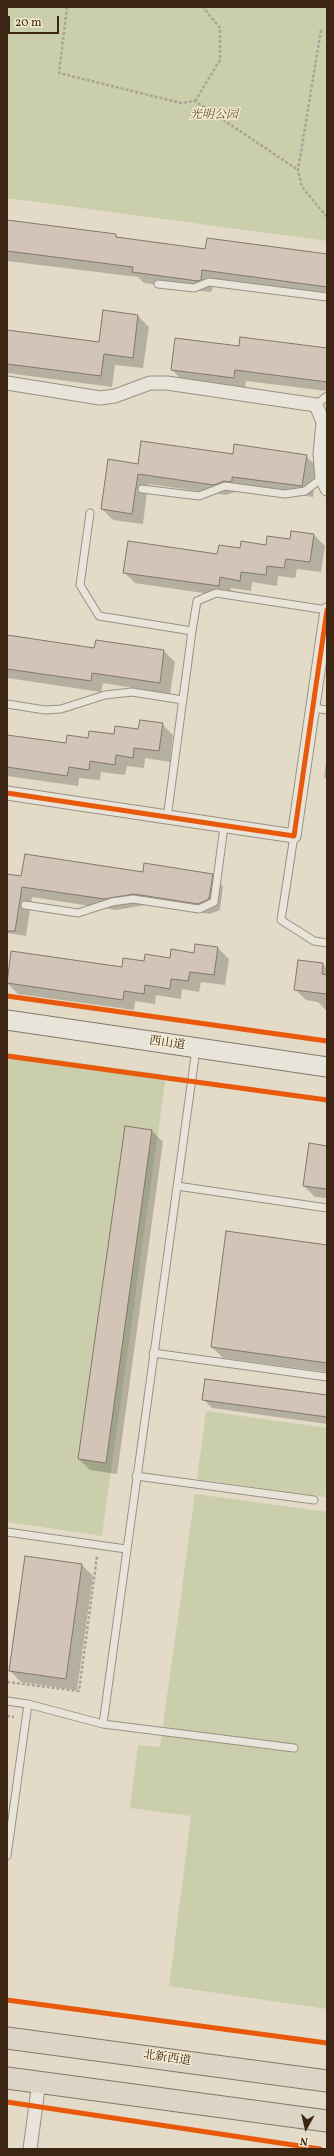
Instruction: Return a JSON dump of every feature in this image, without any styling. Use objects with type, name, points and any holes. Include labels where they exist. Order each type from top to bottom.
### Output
[{"type":"main road","name":"北新西道","points":[[7,2038],[327,2081]]},
{"type":"main road","points":[[7,2078],[327,2121]]},
{"type":"street","points":[[7,383],[100,398],[115,396],[150,383],[167,383],[316,405],[323,422],[320,454],[325,484]]},
{"type":"street","points":[[7,793],[224,827],[294,836],[326,630],[327,610]]},
{"type":"street","name":"西山道","points":[[7,1020],[327,1067]]},
{"type":"street","points":[[30,2149],[39,2082]]},
{"type":"lane","points":[[158,284],[194,288],[209,282],[327,297]]},
{"type":"lane","points":[[316,405],[327,396]]},
{"type":"lane","points":[[142,489],[199,496],[224,486],[285,494],[305,491],[325,484]]},
{"type":"lane","points":[[90,513],[80,585],[99,616],[192,631]]},
{"type":"lane","points":[[167,818],[197,601],[216,593],[327,610]]},
{"type":"lane","points":[[7,704],[45,710],[61,710],[105,695],[132,692],[183,700]]},
{"type":"lane","points":[[313,708],[327,710]]},
{"type":"lane","points":[[25,905],[78,913],[112,902],[133,899],[199,908],[214,902],[224,827]]},
{"type":"lane","points":[[294,836],[281,920],[314,941],[327,943]]},
{"type":"lane","points":[[103,1724],[196,1048]]},
{"type":"lane","points":[[177,1186],[327,1208]]},
{"type":"lane","points":[[153,1353],[327,1376]]},
{"type":"lane","points":[[136,1476],[314,1500]]},
{"type":"lane","points":[[7,1532],[126,1549]]},
{"type":"lane","points":[[7,1701],[28,1704],[103,1724],[294,1748]]},
{"type":"lane","points":[[7,1856],[28,1704]]},
{"type":"path","points":[[67,7],[59,73],[181,103],[195,101],[298,170]]},
{"type":"path","points":[[195,101],[220,60],[220,28],[203,7]]},
{"type":"path","points":[[317,24],[327,35]]},
{"type":"path","points":[[321,30],[298,170],[302,187],[327,217]]},
{"type":"path","points":[[7,1682],[79,1692],[99,1545]]},
{"type":"green space","name":"光明公园","points":[[7,7],[327,7],[327,241],[7,198]]},
{"type":"green space","points":[[7,1053],[166,1075],[102,1536],[7,1522]]},
{"type":"green space","points":[[206,1411],[327,1428],[327,1481],[325,1497],[197,1479]]},
{"type":"green space","points":[[195,1494],[327,1512],[327,2009],[169,1986],[191,1816],[130,1808],[138,1745],[160,1747]]},
{"type":"building","points":[[7,220],[116,234],[116,237],[205,249],[207,238],[327,254],[327,287],[202,270],[201,280],[198,281],[132,272],[133,267],[7,251]]},
{"type":"building","points":[[103,310],[138,315],[133,358],[104,354],[101,376],[7,364],[7,330],[99,342]]},
{"type":"building","points":[[240,337],[327,348],[327,382],[235,370],[234,378],[171,370],[175,338],[239,346]]},
{"type":"building","points":[[141,441],[233,454],[234,444],[307,455],[302,486],[232,477],[232,482],[224,481],[214,485],[138,474],[132,514],[101,509],[108,459],[138,464]]},
{"type":"building","points":[[291,531],[314,534],[310,562],[286,559],[284,568],[267,566],[266,575],[241,572],[240,581],[220,577],[219,586],[123,573],[128,541],[217,554],[219,545],[240,548],[241,541],[266,545],[267,536],[290,539]]},
{"type":"building","points":[[7,635],[94,648],[96,640],[164,650],[160,683],[92,673],[91,681],[7,669]]},
{"type":"building","points":[[140,720],[163,723],[159,751],[134,748],[133,758],[116,755],[115,765],[90,761],[89,770],[69,767],[67,776],[7,767],[7,735],[66,743],[67,735],[88,738],[89,731],[114,734],[115,726],[138,729]]},
{"type":"building","points":[[25,854],[143,872],[144,863],[213,874],[209,899],[198,904],[134,894],[104,899],[22,887],[15,931],[7,931],[7,874],[21,876]]},
{"type":"building","points":[[195,944],[218,947],[214,975],[190,972],[188,981],[171,979],[170,989],[145,985],[144,994],[124,991],[123,1000],[7,983],[11,951],[122,967],[123,958],[144,961],[145,954],[170,958],[171,949],[194,953]]},
{"type":"building","points":[[298,960],[323,963],[322,974],[327,975],[327,994],[294,990]]},
{"type":"building","points":[[125,1126],[152,1130],[106,1463],[78,1459]]},
{"type":"building","points":[[309,1143],[327,1146],[327,1189],[303,1186]]},
{"type":"building","points":[[226,1231],[327,1245],[327,1363],[211,1347]]},
{"type":"building","points":[[205,1379],[327,1395],[327,1417],[202,1400]]},
{"type":"building","points":[[25,1556],[82,1564],[66,1679],[9,1671]]},
{"type":"cycle path","points":[[7,793],[294,836],[327,610]]},
{"type":"cycle path","points":[[7,996],[327,1041]]},
{"type":"cycle path","points":[[7,1056],[327,1100]]},
{"type":"cycle path","points":[[7,2000],[327,2043]]},
{"type":"cycle path","points":[[7,2102],[320,2149]]}]
